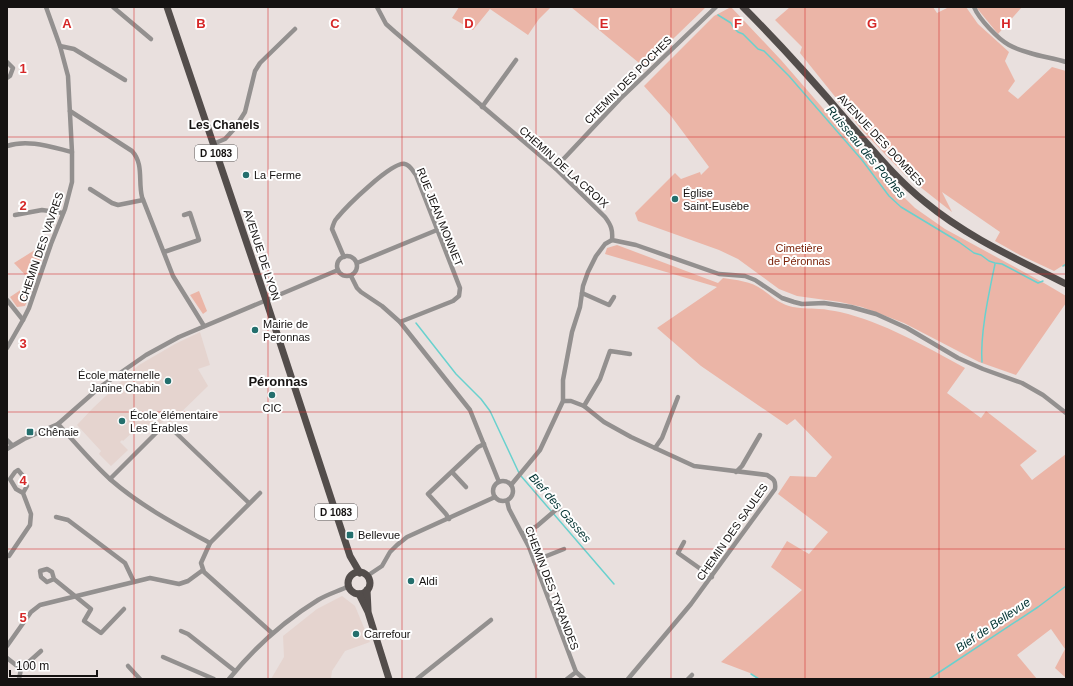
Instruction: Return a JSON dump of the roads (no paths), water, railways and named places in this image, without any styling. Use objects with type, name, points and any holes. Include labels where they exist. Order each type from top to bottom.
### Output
[{"type":"main road","name":"AVENUE DE LYON","points":[[167,7],[266,300],[350,556],[351,566],[357,574]]},
{"type":"main road","name":"AVENUE DES DOMBES","points":[[743,7],[780,44],[890,169],[925,202],[954,224],[974,236],[1066,284]]},
{"type":"main road","points":[[367,590],[359,594],[354,593],[349,586],[349,579],[357,574],[367,576],[370,583],[367,590],[368,612]]},
{"type":"main road","points":[[359,594],[368,612],[389,679]]},
{"type":"street","name":"CHEMIN DES VAVRES","points":[[7,348],[24,320],[35,293],[63,213],[72,182],[68,76],[60,46],[46,7]]},
{"type":"street","points":[[113,7],[151,39]]},
{"type":"street","name":"CHEMIN DE LA CROIX","points":[[377,7],[386,24],[555,168],[605,217],[612,225],[612,240]]},
{"type":"street","name":"CHEMIN DES POCHES","points":[[555,168],[620,99],[716,7]]},
{"type":"street","points":[[974,7],[976,13],[993,32],[1008,45],[1030,54],[1066,62]]},
{"type":"street","points":[[213,144],[225,139],[235,128],[245,112],[255,71],[260,63],[295,29]]},
{"type":"street","points":[[60,46],[74,49],[125,80]]},
{"type":"street","points":[[482,107],[516,60]]},
{"type":"street","points":[[7,62],[13,68],[10,76],[7,78]]},
{"type":"street","points":[[70,111],[132,151],[138,157],[140,168],[140,189],[143,200],[173,276],[204,326]]},
{"type":"street","points":[[7,146],[16,143],[32,143],[72,152]]},
{"type":"street","name":"RUE JEAN MONNET","points":[[344,257],[332,229],[336,219],[377,178],[400,164],[410,166],[416,175],[460,288],[459,296],[453,301],[400,322]]},
{"type":"street","points":[[90,189],[112,203],[118,205],[143,200]]},
{"type":"street","points":[[15,215],[42,210],[63,213]]},
{"type":"street","points":[[164,252],[199,240],[190,213],[184,214]]},
{"type":"street","points":[[357,262],[437,230]]},
{"type":"street","points":[[511,485],[540,450],[563,401],[563,380],[572,332],[580,307],[588,272],[596,256],[605,244],[612,240],[636,245],[719,274],[745,276],[755,280],[782,298],[794,302],[802,304],[824,303],[844,306],[876,314],[907,328],[958,358],[1022,383],[1043,395],[1066,413]]},
{"type":"street","points":[[350,256],[357,262],[357,270],[351,276],[343,275],[338,270],[338,263],[344,257],[350,256]]},
{"type":"street","points":[[7,449],[12,445],[58,424],[100,386],[172,341],[204,326],[338,270]]},
{"type":"street","points":[[351,276],[357,288],[361,292],[382,306],[400,322],[470,410],[499,482]]},
{"type":"street","points":[[582,293],[609,305],[614,298]]},
{"type":"street","points":[[8,302],[24,320]]},
{"type":"street","points":[[584,406],[600,379],[610,351],[630,354]]},
{"type":"street","points":[[655,448],[662,438],[678,397]]},
{"type":"street","name":"CHEMIN DES SAULES","points":[[563,401],[571,401],[584,406],[604,422],[694,466],[767,475],[773,478],[776,482],[776,489],[692,604],[628,679]]},
{"type":"street","points":[[58,424],[110,479],[145,507],[210,543]]},
{"type":"street","points":[[110,479],[157,432],[166,428],[174,431],[249,503]]},
{"type":"street","points":[[736,472],[742,466],[760,435]]},
{"type":"street","points":[[7,440],[12,445]]},
{"type":"street","points":[[449,519],[428,494],[478,447],[484,444]]},
{"type":"street","points":[[9,556],[30,525],[31,514],[23,493],[16,489],[10,479],[18,470],[23,476],[27,486],[23,493]]},
{"type":"street","points":[[452,472],[466,487]]},
{"type":"street","points":[[506,481],[511,485],[513,494],[507,500],[500,501],[495,497],[493,489],[499,482],[506,481]]},
{"type":"street","points":[[260,493],[210,543],[201,564],[203,570],[272,633]]},
{"type":"street","points":[[367,576],[382,566],[390,552],[402,541],[495,497]]},
{"type":"street","name":"CHEMIN DES TYRANDES","points":[[507,500],[534,561],[576,672]]},
{"type":"street","points":[[523,534],[537,526],[558,508],[565,514]]},
{"type":"street","points":[[56,517],[68,520],[125,563],[134,582]]},
{"type":"street","points":[[684,542],[678,553],[712,577]]},
{"type":"street","points":[[534,561],[564,549]]},
{"type":"street","points":[[7,646],[31,612],[40,605],[150,578],[179,584],[188,581],[203,570]]},
{"type":"street","points":[[54,579],[91,609],[84,621],[101,633],[124,608]]},
{"type":"street","points":[[229,679],[272,633],[319,599],[349,586]]},
{"type":"street","points":[[417,679],[491,620]]},
{"type":"street","points":[[180,631],[188,634],[235,671]]},
{"type":"street","points":[[19,679],[21,669],[41,651]]},
{"type":"street","points":[[163,657],[214,679]]},
{"type":"street","points":[[7,658],[21,669]]},
{"type":"street","points":[[128,666],[140,679]]},
{"type":"street","points":[[567,679],[576,672],[584,679]]},
{"type":"street","points":[[688,679],[692,674]]},
{"type":"waterway","name":"Ruisseau des Poches","points":[[718,15],[731,23],[738,32],[743,34],[758,49],[764,51],[789,76],[862,160],[889,196],[901,207],[989,261],[1002,264],[1038,283],[1043,281]]},
{"type":"waterway","points":[[982,362],[982,339],[995,264]]},
{"type":"waterway","name":"Bief des Gasses","points":[[416,323],[456,374],[481,399],[490,411],[519,473]]},
{"type":"waterway","name":"Bief des Gasses","points":[[521,476],[614,584]]},
{"type":"waterway","name":"Bief de Bellevue","points":[[929,679],[1038,607],[1066,586]]},
{"type":"waterway","name":"Bief des Gasses","points":[[751,674],[759,679]]},
{"type":"place","name":"La Ferme","points":[[246,175]]},
{"type":"place","name":"Église Saint-Eusèbe","points":[[675,199]]},
{"type":"place","name":"Mairie de Peronnas","points":[[255,330]]},
{"type":"place","name":"École maternelle Janine Chabin","points":[[168,381]]},
{"type":"place","name":"CIC","points":[[272,395]]},
{"type":"place","name":"École élémentaire Les Érables","points":[[122,421]]},
{"type":"place","name":"Chênaie","points":[[30,432]]},
{"type":"place","name":"Bellevue","points":[[350,535]]},
{"type":"place","name":"Aldi","points":[[411,581]]},
{"type":"place","name":"Carrefour","points":[[356,634]]},
{"type":"district","name":"Les Chanels","points":[[224,125]]},
{"type":"district","name":"Péronnas","points":[[278,381]]},
{"type":"park label","name":"Cimetière de Péronnas","points":[[799,254]]}]
